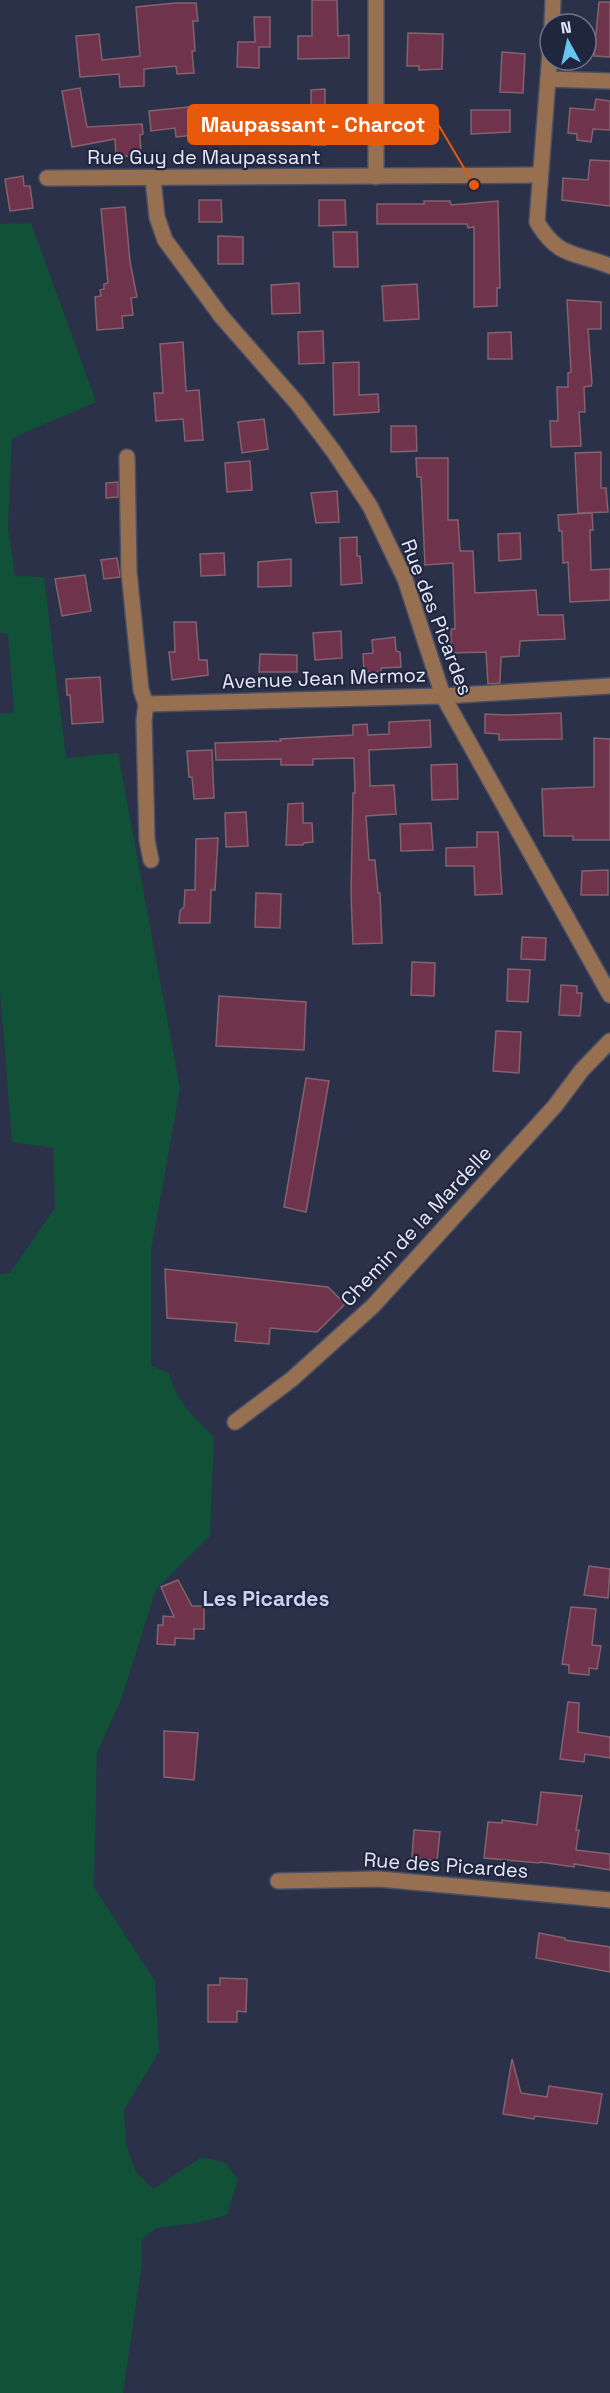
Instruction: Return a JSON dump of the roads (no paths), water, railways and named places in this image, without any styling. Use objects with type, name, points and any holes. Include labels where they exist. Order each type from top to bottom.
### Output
[{"type":"street","points":[[376,0],[376,177]]},
{"type":"street","points":[[549,72],[537,222],[555,247],[610,266]]},
{"type":"street","points":[[548,79],[610,81]]},
{"type":"street","name":"Rue Guy de Maupassant","points":[[47,178],[540,175]]},
{"type":"street","name":"Rue des Picardes","points":[[153,178],[157,217],[165,240],[221,316],[297,403],[334,452],[370,506],[405,579],[442,696],[610,995]]},
{"type":"street","points":[[127,457],[129,572],[141,690],[146,704],[144,720],[147,840],[151,860]]},
{"type":"street","name":"Avenue Jean Mermoz","points":[[146,704],[442,696],[610,686]]},
{"type":"street","name":"Chemin de la Mardelle","points":[[236,1422],[292,1379],[373,1306],[548,1114],[582,1070],[610,1041]]},
{"type":"street","name":"Rue des Picardes","points":[[278,1881],[380,1880],[610,1900]]},
{"type":"place","name":"Maupassant - Charcot","points":[[474,185]]},
{"type":"district","name":"Les Picardes","points":[[266,1599]]}]
